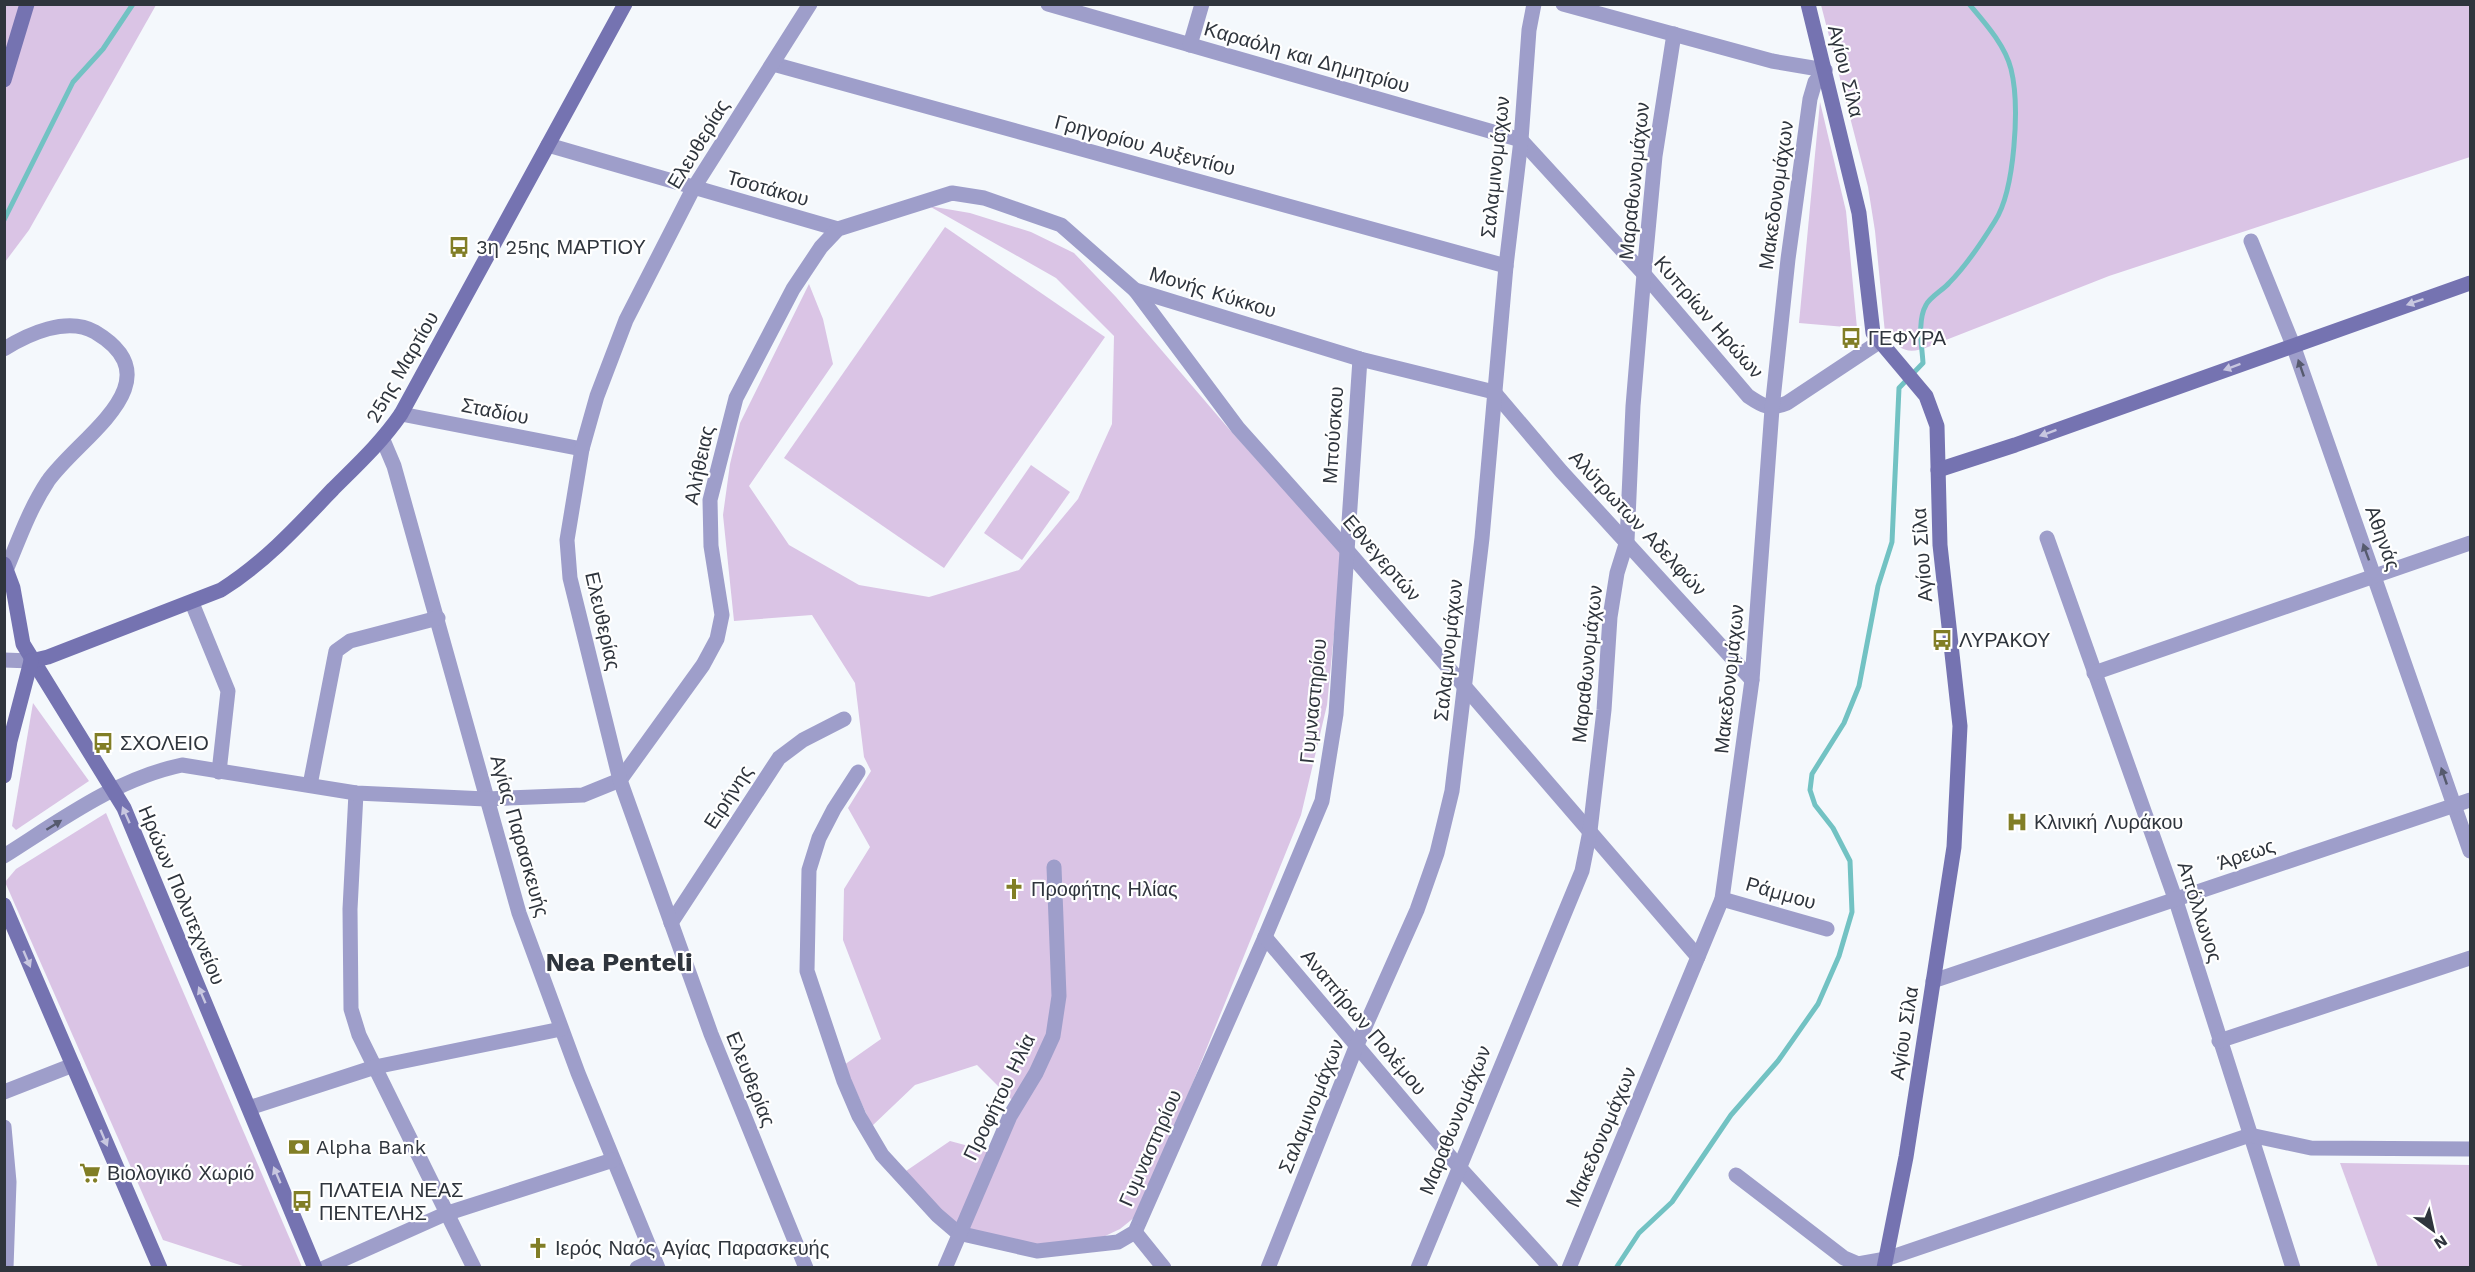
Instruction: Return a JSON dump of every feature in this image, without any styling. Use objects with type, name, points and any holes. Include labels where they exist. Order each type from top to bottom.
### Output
[{"type":"street","points":[[4,80],[27,4]]},
{"type":"street","name":"25ης Μαρτίου","points":[[31,661],[48,657],[221,590],[246,574],[285,539],[383,441],[401,414],[625,4]]},
{"type":"street","name":"Ελευθερίας","points":[[806,1268],[711,1034],[620,780],[570,578],[567,540],[582,449],[597,396],[626,320],[693,189],[810,4]]},
{"type":"street","name":"Καραόλη και Δημητρίου","points":[[1048,4],[1521,140]]},
{"type":"street","points":[[1190,45],[1202,4]]},
{"type":"street","name":"Σαλαμινομάχων","points":[[1268,1268],[1356,1047],[1417,910],[1437,853],[1452,791],[1460,740],[1463,684],[1482,538],[1506,266],[1521,140],[1529,30],[1534,4]]},
{"type":"street","points":[[1563,4],[1772,61],[1825,70]]},
{"type":"street","name":"Αγίου Σίλα","points":[[1808,4],[1859,213],[1870,323],[1879,342],[1918,386],[1932,410],[1936,426],[1940,545],[1960,726],[1957,825],[1906,1157],[1885,1263]]},
{"type":"street","name":"Μαραθωνομάχων","points":[[1418,1268],[1582,871],[1590,831],[1604,710],[1610,617],[1617,573],[1627,541],[1633,406],[1644,274],[1655,156],[1674,34]]},
{"type":"street","name":"Γρηγορίου Αυξεντίου","points":[[773,63],[1506,266]]},
{"type":"street","name":"Μακεδονομάχων","points":[[1569,1268],[1722,899],[1752,680],[1772,408],[1788,259],[1810,99],[1815,82],[1825,70]]},
{"type":"street","name":"Κυπρίων Ηρώων","points":[[1521,140],[1644,274],[1748,396],[1763,407],[1772,408]]},
{"type":"street","name":"Τσοτάκου","points":[[548,145],[693,189],[838,229]]},
{"type":"street","name":"Μονής Κύκκου","points":[[838,229],[952,193],[969,195],[1061,225],[1135,290],[1360,359],[1494,392]]},
{"type":"street","name":"Αλήθειας","points":[[620,780],[703,664],[717,639],[722,615],[711,546],[710,500],[736,398],[794,289],[821,247],[838,229]]},
{"type":"street","name":"Αθηνάς","points":[[2251,241],[2293,345],[2470,851]]},
{"type":"street","points":[[1938,470],[2015,446],[2470,283]]},
{"type":"street","name":"Εθνεγερτών","points":[[1135,290],[1238,428],[1346,549],[1698,957]]},
{"type":"street","points":[[4,349],[27,335],[61,327],[89,329],[113,343],[127,364],[124,395],[48,481],[29,514],[6,566]]},
{"type":"street","points":[[1772,408],[1800,396],[1879,342]]},
{"type":"street","name":"Μπούσκου","points":[[1346,549],[1360,359]]},
{"type":"street","name":"Αλύτρωτων Αδελφών","points":[[1494,392],[1561,471],[1752,680]]},
{"type":"street","name":"Σταδίου","points":[[401,414],[582,449]]},
{"type":"street","name":"Αγίας Παρασκευής","points":[[383,441],[394,466],[438,618],[519,913],[561,1029],[656,1264]]},
{"type":"street","name":"Απόλλωνος","points":[[2047,538],[2176,901],[2293,1268]]},
{"type":"street","points":[[2094,673],[2374,574],[2470,543]]},
{"type":"street","name":"Γυμναστηρίου","points":[[858,772],[824,828],[809,870],[807,971],[826,1033],[859,1116],[882,1155],[937,1215],[958,1233],[1037,1251],[1118,1242],[1136,1232],[1313,826],[1329,768],[1336,714],[1346,549]]},
{"type":"street","name":"Ηρώων Πολυτεχνείου","points":[[6,566],[13,588],[19,631],[31,661],[124,808],[315,1268]]},
{"type":"street","points":[[192,603],[228,692],[219,772]]},
{"type":"street","points":[[310,785],[336,651],[350,641],[438,618]]},
{"type":"street","points":[[4,660],[31,661],[9,741],[4,776]]},
{"type":"street","name":"Ειρήνης","points":[[671,923],[779,758],[803,740],[844,718]]},
{"type":"street","points":[[4,855],[113,788],[163,769],[182,765],[356,793],[486,799],[583,795],[620,780]]},
{"type":"street","points":[[356,793],[350,909],[351,1009],[359,1035],[474,1268]]},
{"type":"street","name":"Άρεως","points":[[1933,981],[2176,901],[2470,800]]},
{"type":"street","name":"Προφήτου Ηλία","points":[[945,1268],[958,1233],[1010,1116],[1036,1073],[1053,1036],[1059,996],[1054,867]]},
{"type":"street","name":"Ράμμου","points":[[1722,899],[1827,928]]},
{"type":"street","points":[[4,905],[160,1268]]},
{"type":"street","name":"Αναπήρων Πολέμου","points":[[1265,937],[1459,1167],[1551,1268]]},
{"type":"street","points":[[2219,1041],[2470,958]]},
{"type":"street","points":[[249,1108],[375,1067],[561,1029]]},
{"type":"street","points":[[4,1092],[73,1065]]},
{"type":"street","points":[[4,1127],[9,1182],[6,1268]]},
{"type":"street","points":[[1736,1175],[1844,1258],[1858,1264],[1885,1263],[2250,1136],[2311,1148],[2470,1149]]},
{"type":"street","points":[[324,1268],[446,1214],[613,1160]]},
{"type":"street","points":[[1136,1232],[1164,1268]]},
{"type":"street","points":[[637,1268],[656,1264]]},
{"type":"shaded area","points":[[5,5],[156,5],[29,230],[5,262]]},
{"type":"shaded area","points":[[1821,5],[2470,5],[2470,157],[2109,276],[1928,347],[1909,351],[1900,347],[1885,333],[1875,231],[1868,187]]},
{"type":"shaded area","points":[[1820,102],[1846,211],[1857,328],[1799,323]]},
{"type":"shaded area","points":[[929,206],[970,213],[1031,232],[1074,253],[1116,297],[1229,429],[1342,553],[1327,705],[1301,815],[1140,1213],[1120,1229],[1084,1246],[1048,1251],[969,1232],[951,1221],[906,1171],[950,1141],[987,1151],[1012,1100],[977,1065],[915,1085],[872,1126],[844,1065],[881,1039],[843,940],[844,889],[870,847],[848,808],[871,771],[864,757],[855,683],[812,615],[734,621],[723,515],[730,464],[740,423],[809,284],[823,319],[833,364],[749,486],[789,545],[859,585],[929,597],[1019,570],[1078,499],[1112,424],[1114,336],[1056,278]]},
{"type":"shaded area","points":[[945,227],[1105,337],[944,568],[784,458]]},
{"type":"shaded area","points":[[1031,465],[1070,492],[1022,560],[984,533]]},
{"type":"shaded area","points":[[33,703],[89,781],[16,830],[12,826]]},
{"type":"shaded area","points":[[106,813],[302,1267],[246,1267],[163,1240],[5,882],[16,869]]},
{"type":"shaded area","points":[[2340,1163],[2470,1165],[2470,1267],[2378,1267]]},
{"type":"waterway","points":[[4,220],[73,82],[103,49],[133,4]]},
{"type":"waterway","points":[[1616,1268],[1639,1233],[1672,1202],[1731,1115],[1778,1061],[1818,1004],[1839,956],[1852,912],[1850,861],[1833,828],[1815,805],[1810,790],[1812,774],[1844,723],[1859,686],[1878,586],[1892,542],[1899,388],[1923,363],[1921,334],[1923,311],[1930,299],[1956,276],[1995,221],[2007,189],[2014,147],[2015,104],[2011,69],[1999,43],[1969,4]]},
{"type":"place","name":"3η 25ης ΜΑΡΤΙΟΥ","points":[[459,247]]},
{"type":"place","name":"ΓΕΦΥΡΑ","points":[[1851,338]]},
{"type":"place","name":"ΛΥΡΑΚΟΥ","points":[[1942,640]]},
{"type":"place","name":"ΣΧΟΛΕΙΟ","points":[[103,743]]},
{"type":"place","name":"Κλινική Λυράκου","points":[[2017,822]]},
{"type":"place","name":"Προφήτης Ηλίας","points":[[1014,889]]},
{"type":"place","name":"Alpha Bank","points":[[299,1147]]},
{"type":"place","name":"Βιολογικό Χωριό","points":[[90,1173]]},
{"type":"place","name":"ΠΛΑΤΕΙΑ ΝΕΑΣ ΠΕΝΤΕΛΗΣ","points":[[302,1201]]},
{"type":"place","name":"Ιερός Ναός Αγίας Παρασκευής","points":[[538,1248]]},
{"type":"district","name":"Nea Penteli","points":[[619,962]]}]
